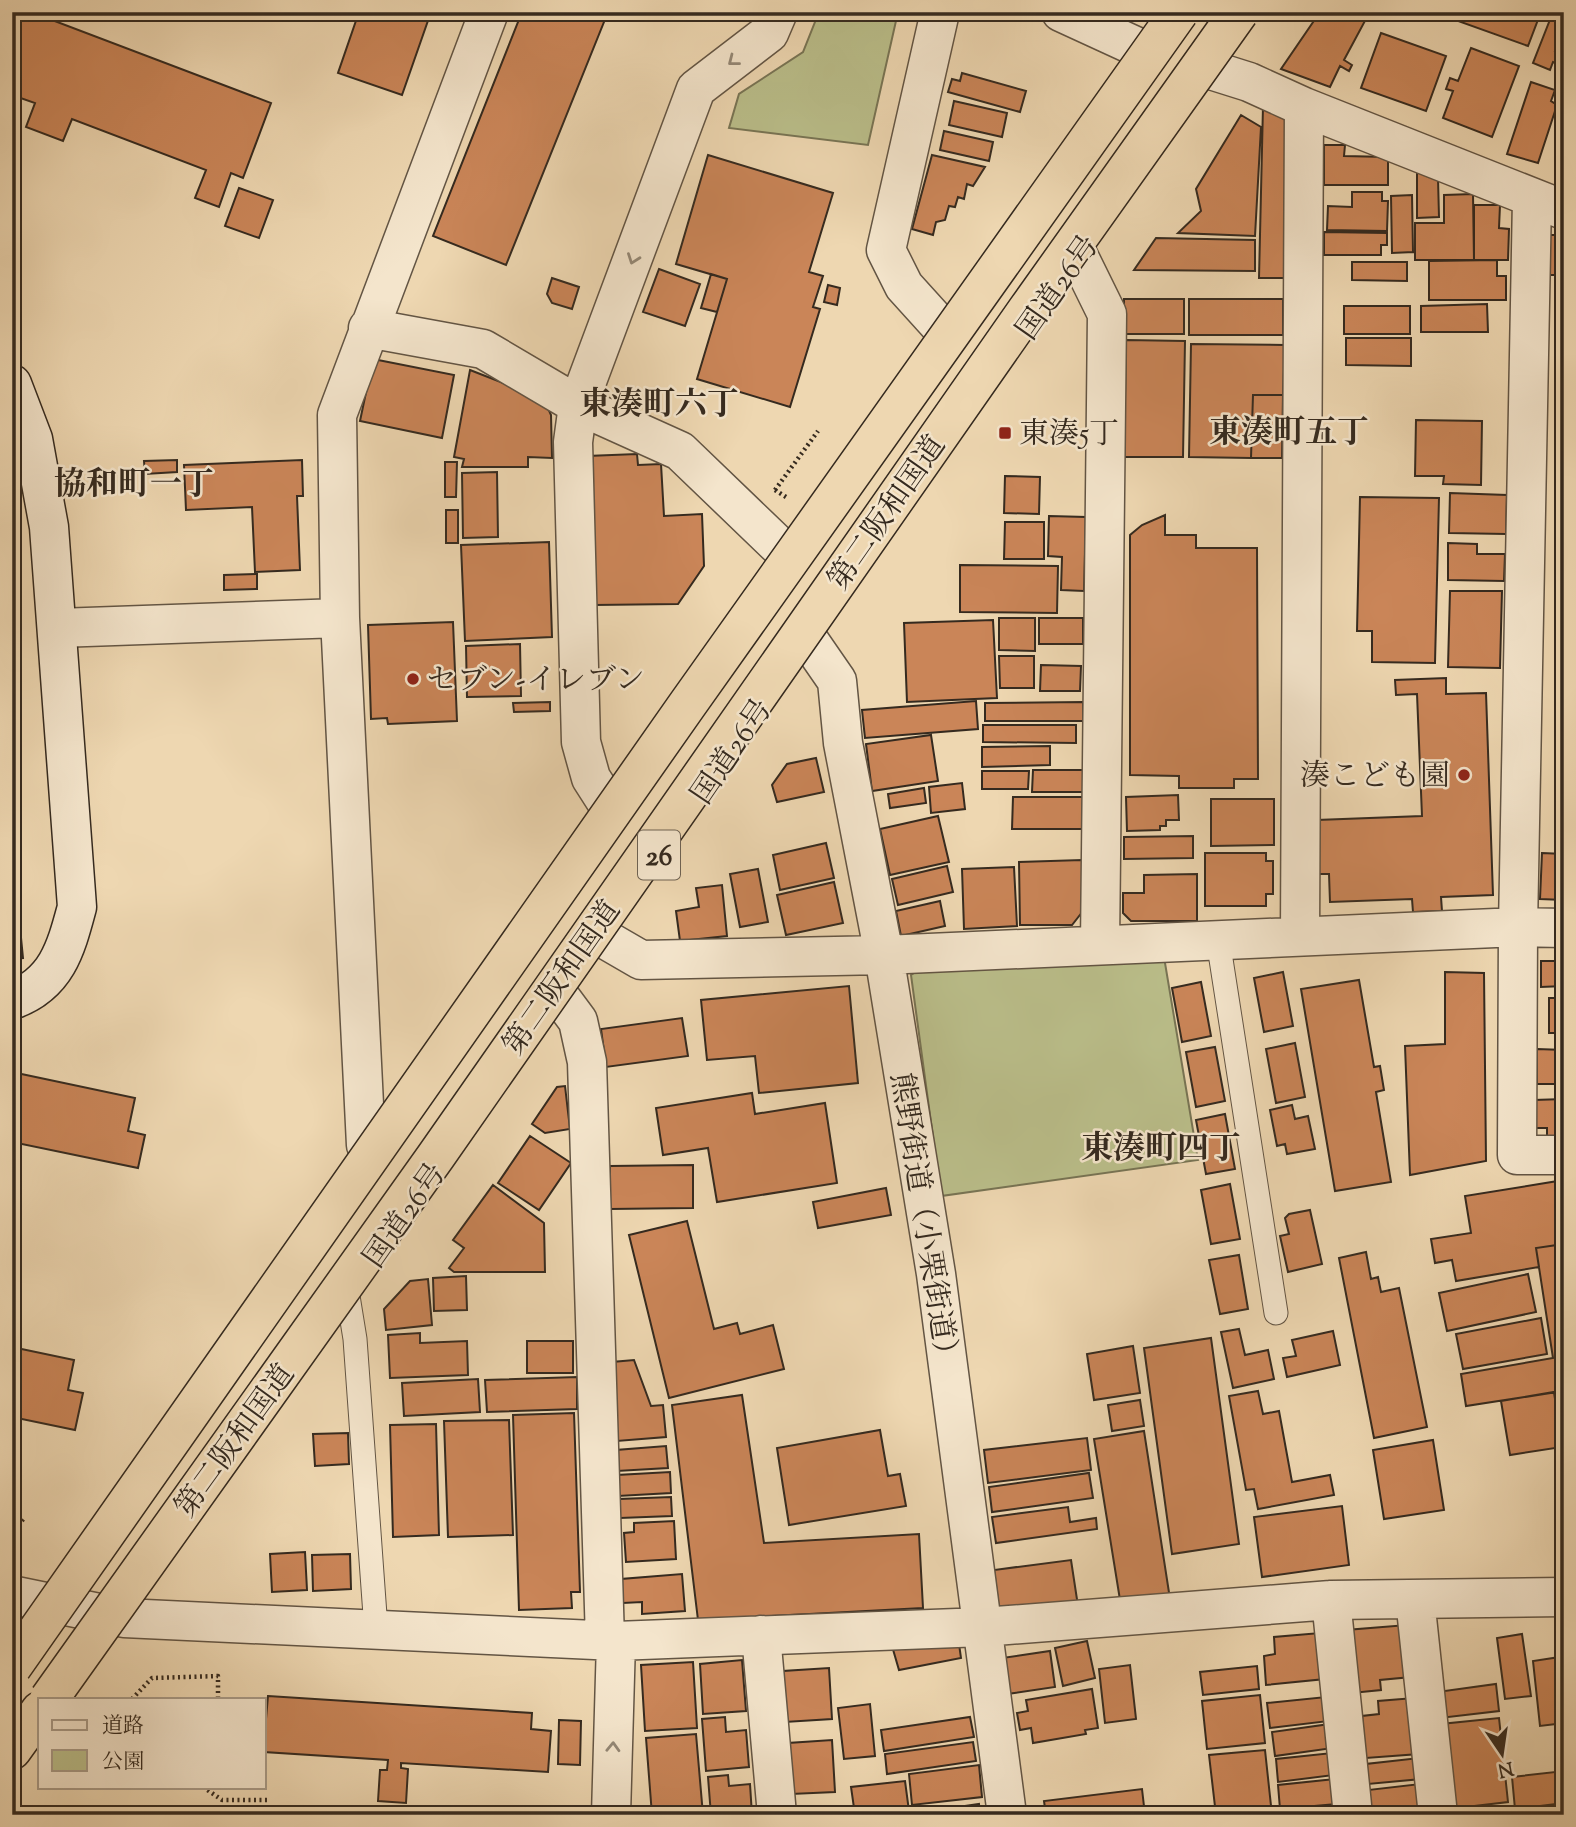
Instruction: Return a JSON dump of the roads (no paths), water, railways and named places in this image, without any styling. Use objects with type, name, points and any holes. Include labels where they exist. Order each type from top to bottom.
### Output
[{"type":"highway","name":"26","points":[[12,1650],[29,1599],[366,1145],[1003,242],[1135,46],[1162,12]]},
{"type":"highway","name":"第二阪和国道","points":[[12,1667],[599,830],[1179,12]]},
{"type":"highway","name":"第二阪和国道","points":[[50,1698],[436,1156],[1239,12]]},
{"type":"highway","name":"国道26号","points":[[66,1698],[558,994],[603,938],[808,639],[1078,255],[1256,12]]},
{"type":"highway","points":[[12,1750],[38,1714]]},
{"type":"highway","points":[[12,1773],[38,1737]]},
{"type":"street","points":[[366,1145],[340,618],[337,415],[489,12]]},
{"type":"street","points":[[607,803],[591,778],[581,742],[573,442],[578,405],[696,89],[769,33],[778,12]]},
{"type":"street","points":[[940,12],[886,250],[904,286],[942,328]]},
{"type":"street","points":[[1061,12],[1135,46]]},
{"type":"street","points":[[1214,71],[1250,82],[1304,107],[1548,205],[1518,927],[1517,1155],[1564,1155]]},
{"type":"street","points":[[1300,936],[1304,107]]},
{"type":"street","points":[[1078,255],[1107,314],[1100,945]]},
{"type":"street","points":[[368,328],[483,349],[578,405],[680,451],[784,551]]},
{"type":"street","points":[[12,384],[33,439],[49,527],[77,907],[65,951],[46,979],[24,996],[12,1000]]},
{"type":"street","points":[[58,628],[340,618]]},
{"type":"street","name":"熊野街道（小栗街道）","points":[[808,639],[836,681],[843,743],[884,955],[936,1274],[1007,1815]]},
{"type":"street","points":[[603,938],[641,960],[884,955],[1518,927],[1564,928]]},
{"type":"street","points":[[558,994],[579,1021],[587,1062],[610,1641],[611,1815]]},
{"type":"street","points":[[29,1599],[124,1618],[610,1641],[983,1627],[1331,1600],[1564,1597]]},
{"type":"street","points":[[1415,1599],[1438,1815]]},
{"type":"street","points":[[1331,1600],[1353,1815]]},
{"type":"street","points":[[761,1635],[777,1815]]},
{"type":"lane","points":[[1218,940],[1276,1313]]},
{"type":"lane","points":[[348,1296],[355,1339],[376,1629]]},
{"type":"place","name":"東湊5丁","points":[[1005,433]]},
{"type":"place","name":"セブン-イレブン","points":[[413,679]]},
{"type":"place","name":"湊こども園","points":[[1464,775]]},
{"type":"district","name":"東湊町六丁","points":[[659,403]]},
{"type":"district","name":"東湊町五丁","points":[[1289,431]]},
{"type":"district","name":"協和町一丁","points":[[134,483]]},
{"type":"district","name":"東湊町四丁","points":[[1161,1147]]}]
